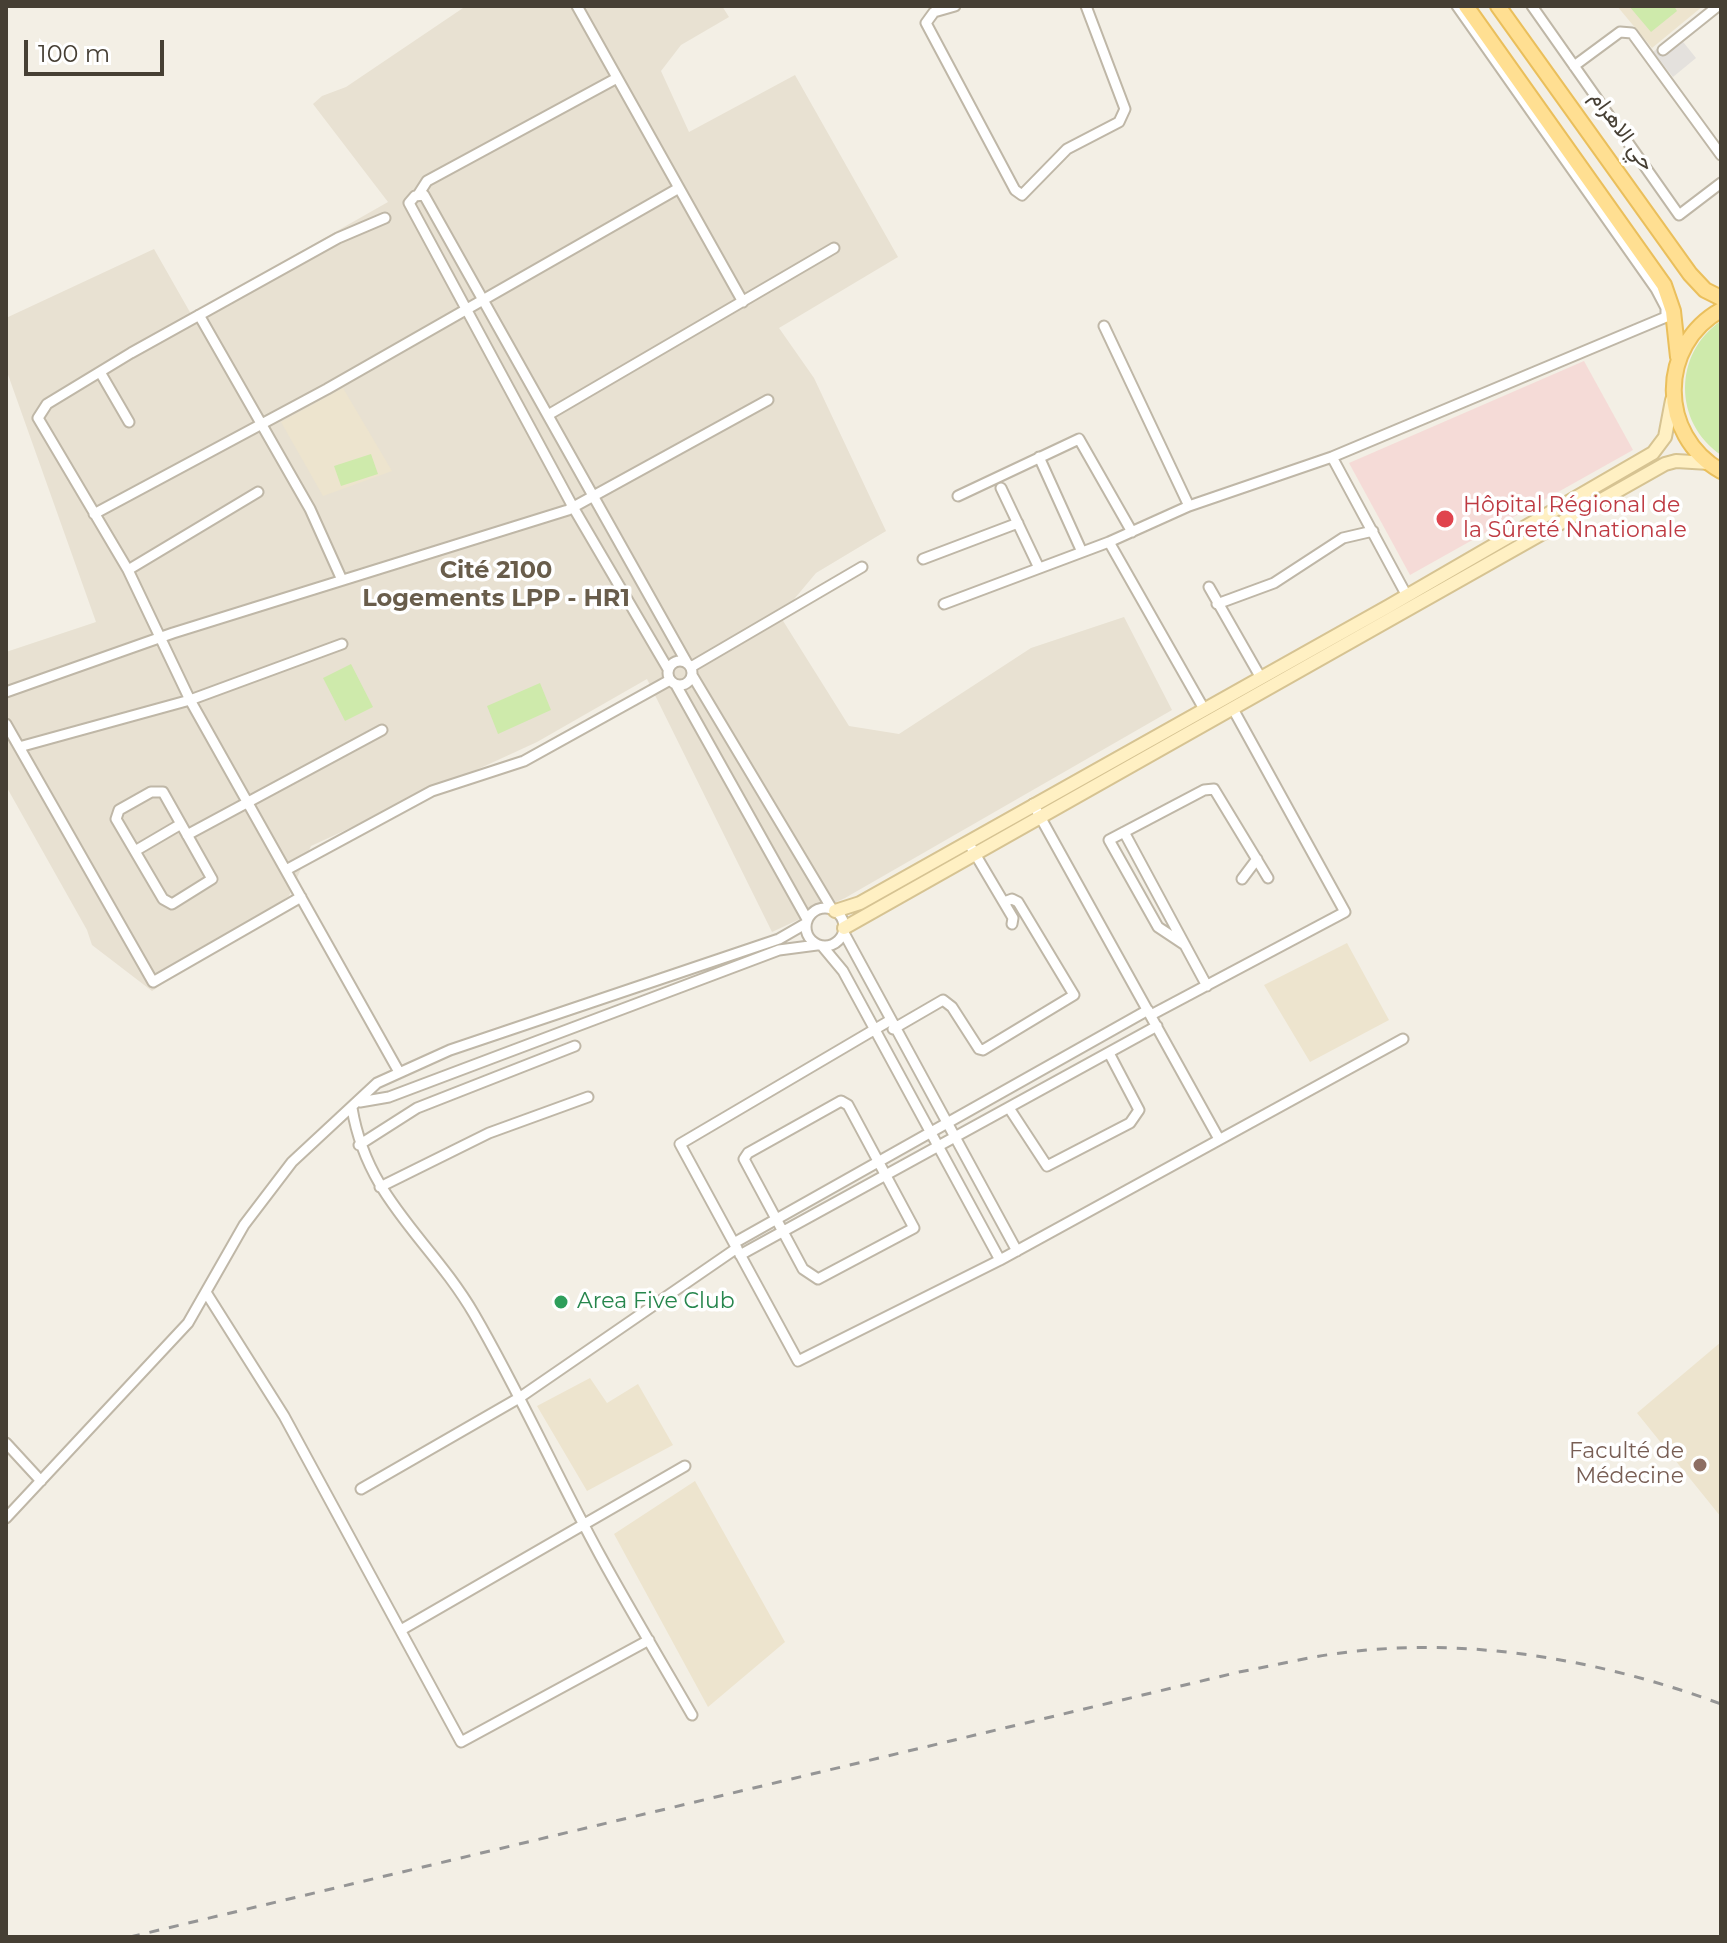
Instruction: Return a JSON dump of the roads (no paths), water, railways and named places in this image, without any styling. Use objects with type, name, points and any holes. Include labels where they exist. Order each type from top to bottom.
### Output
[{"type":"main road","points":[[1466,6],[1664,285],[1675,319],[1678,357],[1673,396],[1684,433],[1715,467]]},
{"type":"main road","points":[[1498,6],[1690,274],[1705,290],[1721,298]]},
{"type":"main road","points":[[1678,357],[1690,335],[1721,310]]},
{"type":"street","points":[[577,6],[743,302]]},
{"type":"street","points":[[955,6],[934,12],[926,23],[1015,190],[1022,195],[1071,145],[1119,122],[1125,109],[1086,6]]},
{"type":"street","points":[[944,604],[1109,542],[1189,506],[1332,457],[1661,321],[1667,314],[1656,289],[1457,6]]},
{"type":"street","name":"حي الاهرام","points":[[1532,6],[1679,215],[1721,183]]},
{"type":"street","points":[[1663,50],[1718,6]]},
{"type":"street","points":[[1574,66],[1620,32],[1632,33],[1721,155]]},
{"type":"street","points":[[617,78],[427,181],[409,203],[573,507],[668,669],[806,922],[807,937],[843,971],[1000,1260]]},
{"type":"street","points":[[94,514],[679,188]]},
{"type":"street","points":[[418,195],[424,195],[690,668],[833,910],[891,1025],[1017,1251]]},
{"type":"street","points":[[385,218],[338,238],[100,372],[47,404],[38,418],[128,570],[158,639],[190,700],[399,1072]]},
{"type":"street","points":[[548,415],[834,248]]},
{"type":"street","points":[[199,315],[310,509],[342,580]]},
{"type":"street","points":[[1104,326],[1189,506]]},
{"type":"street","points":[[100,372],[129,422]]},
{"type":"street","points":[[356,1105],[389,1097],[779,950],[836,943],[844,931],[1233,709],[1653,453],[1665,437],[1673,396]]},
{"type":"street","points":[[6,692],[158,639],[573,507],[768,400]]},
{"type":"street","points":[[958,496],[1079,439],[1132,532]]},
{"type":"street","points":[[1039,457],[1082,552]]},
{"type":"street","points":[[1332,457],[1407,596]]},
{"type":"street","points":[[6,1518],[188,1323],[244,1225],[270,1189],[304,1150],[377,1083],[501,1032],[779,939],[806,922],[814,910],[833,910],[860,903],[1204,709],[1392,611],[1407,596],[1665,464],[1676,461],[1715,467]]},
{"type":"street","points":[[1001,488],[1039,568]]},
{"type":"street","points":[[128,570],[258,492]]},
{"type":"street","points":[[923,559],[1018,523]]},
{"type":"street","points":[[1217,604],[1274,583],[1343,538],[1373,531]]},
{"type":"street","points":[[1109,542],[1204,709]]},
{"type":"street","points":[[690,668],[862,567]]},
{"type":"street","points":[[1209,587],[1261,678]]},
{"type":"street","points":[[19,747],[190,700],[342,644]]},
{"type":"street","points":[[668,669],[677,661],[690,668]]},
{"type":"street","points":[[286,870],[432,791],[524,761],[673,683],[688,683],[690,668]]},
{"type":"street","points":[[361,1489],[519,1398],[737,1249],[775,1219],[1149,1013],[1207,986],[1345,912],[1233,709]]},
{"type":"street","points":[[6,724],[153,982],[301,897]]},
{"type":"street","points":[[187,835],[382,730]]},
{"type":"street","points":[[1185,945],[1158,927],[1109,840],[1204,790],[1214,789],[1268,878]]},
{"type":"street","points":[[151,792],[163,792],[187,835],[212,879],[172,904],[163,899],[116,819],[119,810],[151,792]]},
{"type":"street","points":[[1033,804],[1219,1139]]},
{"type":"street","points":[[135,851],[181,824]]},
{"type":"street","points":[[1124,832],[1207,986]]},
{"type":"street","points":[[968,842],[1013,918],[1012,924]]},
{"type":"street","points":[[1242,879],[1257,859]]},
{"type":"street","points":[[1004,902],[1012,899],[1018,902],[1074,995],[983,1050],[979,1049],[952,1007],[943,1000],[873,1031],[680,1144],[798,1361],[1017,1251],[1403,1039]]},
{"type":"street","points":[[737,1249],[782,1232],[1157,1026]]},
{"type":"street","points":[[359,1145],[417,1108],[575,1046]]},
{"type":"street","points":[[1009,1108],[1047,1166],[1130,1123],[1139,1110],[1109,1053]]},
{"type":"street","points":[[380,1187],[489,1133],[588,1097]]},
{"type":"street","points":[[836,1102],[848,1105],[879,1160],[914,1224],[911,1232],[818,1279],[803,1269],[745,1163],[745,1155],[836,1102]]},
{"type":"street","points":[[356,1105],[359,1145],[380,1187],[396,1212],[451,1275],[585,1525],[692,1715]]},
{"type":"street","points":[[207,1294],[284,1416],[461,1742],[649,1640]]},
{"type":"street","points":[[6,1443],[41,1481]]},
{"type":"street","points":[[401,1630],[685,1466]]},
{"type":"railway","points":[[130,1937],[1239,1672],[1328,1655],[1389,1649],[1486,1650],[1582,1664],[1676,1688],[1721,1704]]},
{"type":"place","name":"Hôpital Régional de la Sûreté Nnationale","points":[[1445,519]]},
{"type":"place","name":"Area Five Club","points":[[561,1302]]},
{"type":"place","name":"Faculté de Médecine","points":[[1700,1465]]},
{"type":"district","name":"Cité 2100 Logements LPP - HR1","points":[[496,585]]}]
